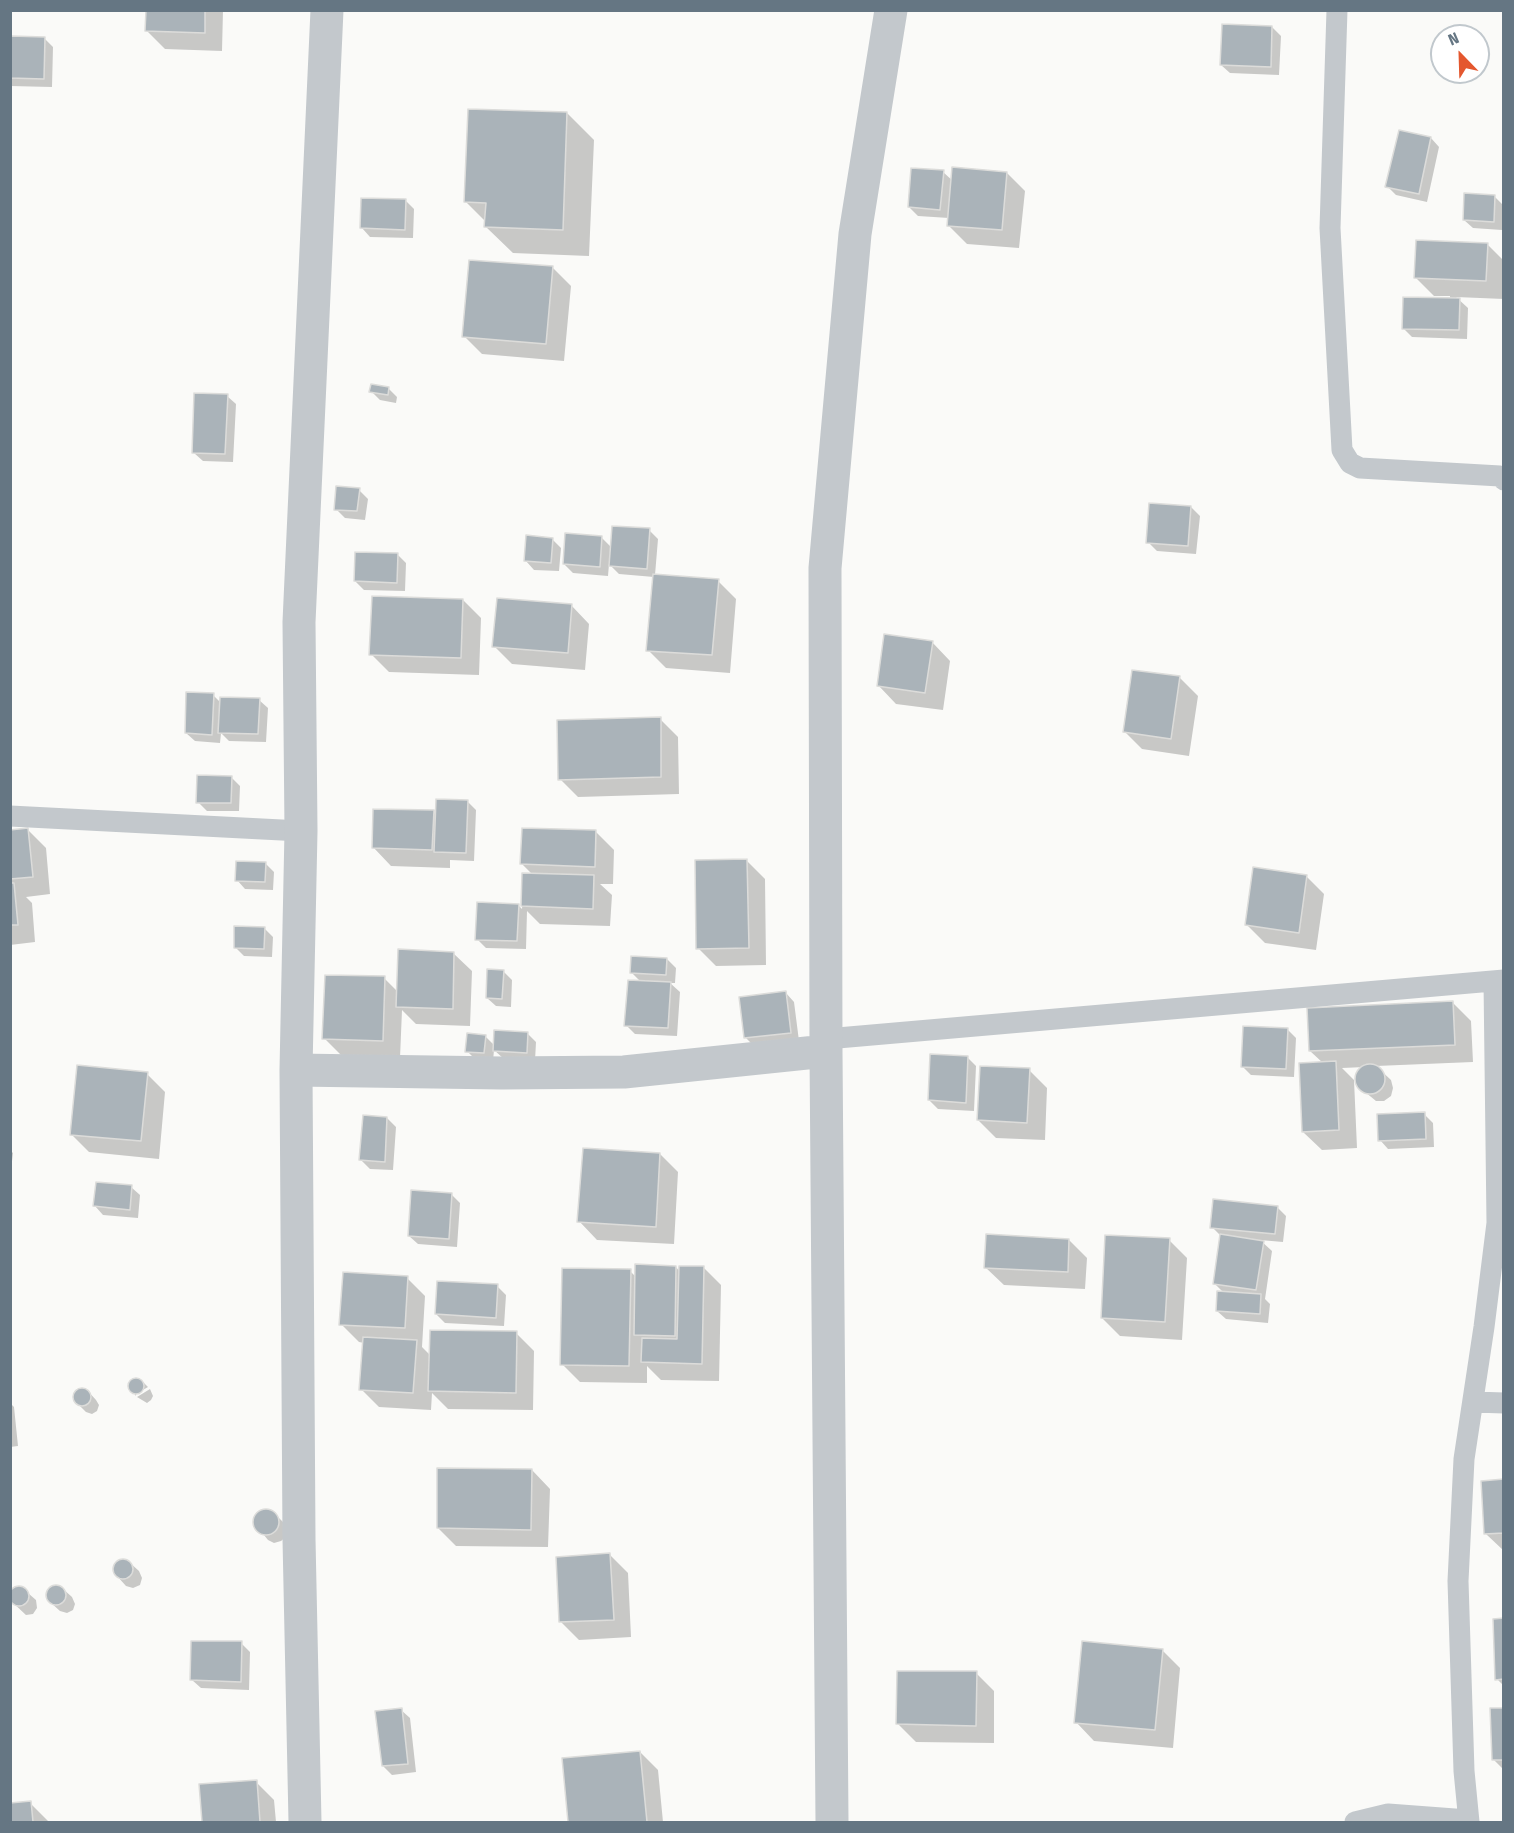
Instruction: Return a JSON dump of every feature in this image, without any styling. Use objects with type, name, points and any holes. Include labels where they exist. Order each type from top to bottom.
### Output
[{"type":"street","points":[[304,1822],[299,1539],[296,1070],[301,831],[299,622],[327,10]]},
{"type":"street","points":[[832,1822],[825,568],[855,234],[891,10]]},
{"type":"street","points":[[296,1070],[624,1072],[826,1045]]},
{"type":"lane","points":[[1337,10],[1330,228],[1342,450],[1350,463],[1359,468],[1500,476],[1503,480]]},
{"type":"lane","points":[[10,816],[301,831]]},
{"type":"lane","points":[[826,1045],[1499,981],[1497,1223],[1474,1402],[1464,1459],[1458,1581],[1464,1771],[1468,1821],[1388,1814],[1355,1822]]},
{"type":"lane","points":[[1474,1402],[1503,1402]]},
{"type":"building","points":[[146,10],[205,10],[205,33],[145,31]]},
{"type":"building","points":[[1222,24],[1272,26],[1271,67],[1220,65]]},
{"type":"building","points":[[10,36],[45,37],[44,79],[10,78]]},
{"type":"building","points":[[468,109],[567,112],[563,230],[484,227],[486,203],[464,202]]},
{"type":"building","points":[[1399,130],[1431,137],[1419,194],[1385,187]]},
{"type":"building","points":[[952,167],[1007,172],[1002,230],[947,226]]},
{"type":"building","points":[[911,168],[944,170],[940,210],[908,207]]},
{"type":"building","points":[[1464,193],[1495,195],[1494,222],[1463,220]]},
{"type":"building","points":[[361,198],[406,199],[405,230],[360,228]]},
{"type":"building","points":[[1416,240],[1488,243],[1486,281],[1414,278]]},
{"type":"building","points":[[469,260],[553,266],[546,344],[462,337]]},
{"type":"building","points":[[1403,297],[1460,298],[1459,330],[1402,329]]},
{"type":"building","points":[[371,384],[389,387],[388,395],[369,392]]},
{"type":"building","points":[[194,393],[228,394],[225,454],[192,453]]},
{"type":"building","points":[[336,486],[360,488],[357,511],[334,510]]},
{"type":"building","points":[[1149,503],[1191,506],[1188,546],[1146,543]]},
{"type":"building","points":[[612,526],[650,528],[647,569],[609,566]]},
{"type":"building","points":[[565,533],[602,536],[600,567],[563,564]]},
{"type":"building","points":[[526,535],[553,538],[551,563],[524,561]]},
{"type":"building","points":[[355,552],[398,553],[397,583],[354,581]]},
{"type":"building","points":[[653,574],[719,579],[712,655],[646,651]]},
{"type":"building","points":[[372,596],[463,599],[461,658],[369,655]]},
{"type":"building","points":[[497,598],[572,604],[568,653],[492,647]]},
{"type":"building","points":[[884,634],[933,641],[925,693],[877,686]]},
{"type":"building","points":[[1132,670],[1180,676],[1171,739],[1123,732]]},
{"type":"building","points":[[186,692],[214,693],[212,735],[185,733]]},
{"type":"building","points":[[220,697],[260,698],[258,734],[218,733]]},
{"type":"building","points":[[661,717],[661,777],[558,780],[557,720]]},
{"type":"building","points":[[197,775],[232,776],[231,803],[196,803]]},
{"type":"building","points":[[436,799],[468,800],[466,853],[434,852]]},
{"type":"building","points":[[373,809],[434,810],[432,850],[372,848]]},
{"type":"building","points":[[28,828],[33,877],[10,879],[10,830]]},
{"type":"building","points":[[522,828],[596,830],[595,867],[520,864]]},
{"type":"building","points":[[747,859],[749,948],[696,949],[695,860]]},
{"type":"building","points":[[236,861],[266,862],[265,882],[235,881]]},
{"type":"building","points":[[1253,867],[1307,875],[1299,933],[1245,925]]},
{"type":"building","points":[[522,873],[594,875],[593,909],[521,906]]},
{"type":"building","points":[[10,883],[14,883],[18,925],[10,925]]},
{"type":"building","points":[[477,902],[519,904],[517,941],[475,940]]},
{"type":"building","points":[[234,926],[265,927],[264,949],[234,948]]},
{"type":"building","points":[[398,949],[454,952],[453,1009],[396,1007]]},
{"type":"building","points":[[631,956],[667,958],[666,975],[630,973]]},
{"type":"building","points":[[487,969],[504,970],[502,999],[486,998]]},
{"type":"building","points":[[325,975],[385,976],[383,1041],[322,1039]]},
{"type":"building","points":[[628,980],[671,982],[668,1028],[624,1026]]},
{"type":"building","points":[[786,991],[791,1033],[744,1038],[739,997]]},
{"type":"building","points":[[1453,1001],[1455,1045],[1309,1051],[1307,1008]]},
{"type":"building","points":[[1243,1026],[1288,1028],[1286,1069],[1241,1067]]},
{"type":"building","points":[[494,1030],[528,1032],[527,1053],[493,1051]]},
{"type":"building","points":[[467,1033],[486,1035],[484,1053],[465,1052]]},
{"type":"building","points":[[930,1054],[968,1056],[966,1103],[928,1100]]},
{"type":"building","points":[[1336,1061],[1339,1130],[1302,1132],[1299,1063]]},
{"type":"building","points":[[1370,1064],[1380,1069],[1385,1079],[1380,1089],[1370,1094],[1360,1089],[1355,1079],[1360,1069]]},
{"type":"building","points":[[77,1065],[148,1072],[141,1141],[70,1135]]},
{"type":"building","points":[[980,1066],[1030,1068],[1027,1123],[977,1120]]},
{"type":"building","points":[[1425,1112],[1426,1139],[1378,1141],[1377,1114]]},
{"type":"building","points":[[363,1115],[387,1117],[385,1162],[359,1160]]},
{"type":"building","points":[[583,1148],[660,1153],[656,1227],[577,1222]]},
{"type":"building","points":[[96,1182],[132,1185],[130,1210],[93,1206]]},
{"type":"building","points":[[411,1190],[452,1193],[449,1239],[408,1236]]},
{"type":"building","points":[[1213,1199],[1278,1206],[1275,1234],[1210,1228]]},
{"type":"building","points":[[986,1234],[1069,1239],[1068,1272],[984,1268]]},
{"type":"building","points":[[1220,1234],[1264,1241],[1256,1290],[1213,1284]]},
{"type":"building","points":[[1105,1235],[1170,1238],[1165,1322],[1101,1318]]},
{"type":"building","points":[[635,1264],[676,1266],[675,1336],[634,1335]]},
{"type":"building","points":[[679,1266],[704,1266],[702,1364],[641,1362],[642,1338],[677,1339]]},
{"type":"building","points":[[562,1268],[631,1269],[629,1366],[560,1365]]},
{"type":"building","points":[[343,1272],[408,1276],[405,1328],[339,1325]]},
{"type":"building","points":[[437,1281],[498,1284],[496,1318],[435,1314]]},
{"type":"building","points":[[1217,1291],[1261,1294],[1260,1314],[1216,1311]]},
{"type":"building","points":[[430,1330],[517,1331],[516,1393],[428,1391]]},
{"type":"building","points":[[363,1337],[417,1340],[413,1393],[359,1390]]},
{"type":"building","points":[[133,1378],[139,1378],[144,1386],[142,1392],[133,1394],[128,1389],[128,1383]]},
{"type":"building","points":[[82,1388],[88,1391],[91,1397],[88,1403],[82,1406],[76,1403],[73,1397],[76,1391]]},
{"type":"building","points":[[437,1468],[532,1469],[531,1530],[437,1528]]},
{"type":"building","points":[[1504,1479],[1504,1533],[1484,1534],[1481,1481]]},
{"type":"building","points":[[266,1509],[275,1513],[279,1522],[275,1531],[266,1535],[257,1531],[253,1522],[257,1513]]},
{"type":"building","points":[[610,1553],[614,1620],[559,1622],[556,1557]]},
{"type":"building","points":[[119,1559],[127,1559],[133,1565],[133,1573],[127,1579],[119,1579],[113,1573],[113,1565]]},
{"type":"building","points":[[56,1585],[63,1588],[66,1595],[63,1602],[56,1605],[49,1602],[46,1595],[49,1588]]},
{"type":"building","points":[[19,1586],[26,1589],[29,1596],[26,1603],[19,1606],[12,1603],[9,1596],[12,1589]]},
{"type":"building","points":[[1504,1618],[1504,1679],[1495,1680],[1493,1619]]},
{"type":"building","points":[[191,1641],[242,1641],[241,1682],[190,1680]]},
{"type":"building","points":[[1082,1641],[1163,1649],[1155,1730],[1074,1723]]},
{"type":"building","points":[[897,1671],[977,1671],[976,1726],[896,1724]]},
{"type":"building","points":[[402,1708],[408,1764],[382,1766],[375,1711]]},
{"type":"building","points":[[1490,1708],[1504,1708],[1504,1760],[1492,1760]]},
{"type":"building","points":[[640,1751],[647,1822],[568,1822],[562,1758]]},
{"type":"building","points":[[257,1780],[260,1822],[202,1822],[199,1784]]},
{"type":"building","points":[[31,1801],[33,1822],[10,1822],[10,1803]]}]
